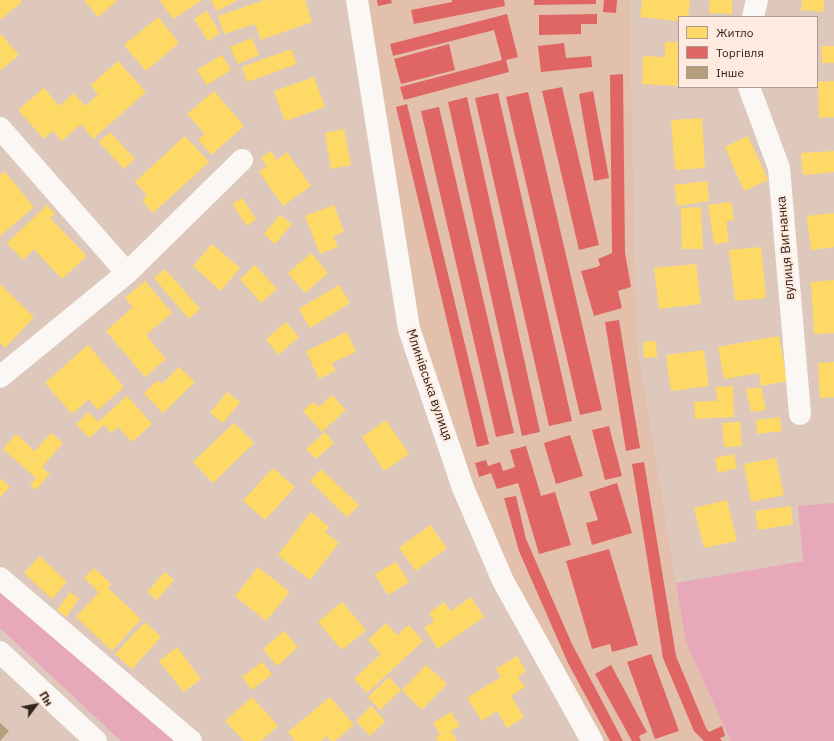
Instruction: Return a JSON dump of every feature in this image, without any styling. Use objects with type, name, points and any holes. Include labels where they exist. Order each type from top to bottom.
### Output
[{"type":"main road","name":"Млинівська вулиця","points":[[357,0],[409,329],[464,488],[503,581],[592,741]]},
{"type":"main road","points":[[753,16],[757,0]]},
{"type":"main road","name":"вулиця Вигнанка","points":[[749,88],[779,168],[800,414]]},
{"type":"main road","points":[[0,128],[127,274]]},
{"type":"main road","points":[[0,377],[127,274],[242,160]]},
{"type":"main road","points":[[0,578],[191,741]]},
{"type":"main road","points":[[0,652],[96,741]]},
{"type":"shaded area","points":[[368,0],[629,0],[637,347],[686,643],[731,741],[604,741],[513,577],[474,484],[420,326]]},
{"type":"shaded area","points":[[834,503],[834,741],[731,741],[686,643],[676,583],[803,561],[798,506]]},
{"type":"shaded area","points":[[0,588],[180,741],[121,741],[0,628]]},
{"type":"building: Житло","points":[[0,0],[20,0],[22,2],[0,20]]},
{"type":"building: Житло","points":[[84,0],[118,0],[98,17]]},
{"type":"building: Житло","points":[[160,0],[202,0],[173,19]]},
{"type":"building: Житло","points":[[211,0],[238,0],[217,11]]},
{"type":"building: Житло","points":[[265,0],[305,0],[312,22],[261,40],[255,24],[224,34],[218,16]]},
{"type":"building: Житло","points":[[642,0],[690,0],[688,16],[678,16],[678,21],[640,17]]},
{"type":"building: Житло","points":[[710,0],[732,0],[732,14],[709,13]]},
{"type":"building: Житло","points":[[802,0],[824,0],[823,12],[801,10]]},
{"type":"building: Житло","points":[[207,11],[220,33],[208,41],[194,19]]},
{"type":"building: Житло","points":[[158,17],[179,43],[146,71],[124,45]]},
{"type":"building: Житло","points":[[1,34],[19,55],[0,71],[0,35]]},
{"type":"building: Житло","points":[[252,38],[259,55],[238,64],[230,47]]},
{"type":"building: Житло","points":[[665,42],[678,42],[678,86],[642,84],[643,56],[665,57]]},
{"type":"building: Житло","points":[[821,46],[834,46],[834,63],[822,63]]},
{"type":"building: Житло","points":[[291,49],[297,64],[247,82],[242,67]]},
{"type":"building: Житло","points":[[222,55],[231,70],[207,85],[197,70]]},
{"type":"building: Житло","points":[[118,61],[146,92],[93,139],[81,124],[62,141],[53,131],[44,139],[18,110],[44,88],[59,106],[74,93],[85,106],[98,95],[91,85]]},
{"type":"building: Житло","points":[[314,77],[325,107],[285,121],[274,91]]},
{"type":"building: Житло","points":[[834,81],[834,117],[819,118],[818,82]]},
{"type":"building: Житло","points":[[214,91],[244,126],[211,155],[198,139],[205,134],[187,114]]},
{"type":"building: Житло","points":[[702,118],[705,168],[675,170],[671,120]]},
{"type":"building: Житло","points":[[344,129],[351,165],[331,169],[325,133]]},
{"type":"building: Житло","points":[[110,132],[135,159],[124,169],[99,142]]},
{"type":"building: Житло","points":[[185,136],[209,162],[153,213],[142,200],[147,195],[135,182]]},
{"type":"building: Житло","points":[[748,136],[768,180],[744,191],[725,147]]},
{"type":"building: Житло","points":[[271,151],[277,160],[287,152],[311,186],[283,206],[259,172],[267,166],[261,158]]},
{"type":"building: Житло","points":[[834,151],[834,172],[803,175],[801,153]]},
{"type":"building: Житло","points":[[4,171],[34,207],[0,236],[0,175]]},
{"type":"building: Житло","points":[[707,181],[709,201],[677,206],[674,185]]},
{"type":"building: Житло","points":[[242,198],[256,219],[247,226],[232,204]]},
{"type":"building: Житло","points":[[731,202],[734,220],[726,222],[729,242],[714,244],[708,205]]},
{"type":"building: Житло","points":[[47,205],[55,214],[50,218],[87,256],[62,279],[34,249],[23,260],[7,243]]},
{"type":"building: Житло","points":[[334,205],[344,232],[333,236],[338,247],[320,254],[305,216]]},
{"type":"building: Житло","points":[[701,207],[703,249],[682,249],[681,208]]},
{"type":"building: Житло","points":[[834,213],[834,247],[811,250],[807,216]]},
{"type":"building: Житло","points":[[280,215],[292,224],[275,244],[264,234]]},
{"type":"building: Житло","points":[[212,244],[240,268],[221,291],[193,266]]},
{"type":"building: Житло","points":[[761,247],[766,298],[735,301],[729,250]]},
{"type":"building: Житло","points":[[311,253],[328,273],[305,293],[288,273]]},
{"type":"building: Житло","points":[[696,264],[701,304],[659,309],[654,268]]},
{"type":"building: Житло","points":[[255,265],[277,289],[261,303],[240,279]]},
{"type":"building: Житло","points":[[165,269],[200,309],[189,319],[154,278]]},
{"type":"building: Житло","points":[[834,280],[834,333],[814,334],[811,282]]},
{"type":"building: Житло","points":[[145,281],[172,313],[146,335],[166,359],[145,377],[106,331],[133,307],[125,298]]},
{"type":"building: Житло","points":[[0,284],[34,317],[5,348],[0,343]]},
{"type":"building: Житло","points":[[339,285],[350,303],[310,328],[299,309]]},
{"type":"building: Житло","points":[[286,322],[299,337],[278,355],[266,339]]},
{"type":"building: Житло","points":[[347,332],[356,352],[332,363],[335,371],[319,379],[306,351]]},
{"type":"building: Житло","points":[[779,336],[787,381],[761,386],[759,373],[724,379],[718,347]]},
{"type":"building: Житло","points":[[656,341],[657,357],[644,358],[643,342]]},
{"type":"building: Житло","points":[[88,345],[124,387],[98,410],[89,399],[72,414],[45,383]]},
{"type":"building: Житло","points":[[704,350],[709,386],[671,391],[666,355]]},
{"type":"building: Житло","points":[[834,362],[834,397],[820,398],[818,363]]},
{"type":"building: Житло","points":[[179,367],[195,382],[163,413],[144,393],[158,380],[162,384]]},
{"type":"building: Житло","points":[[733,386],[734,417],[695,419],[694,402],[717,401],[716,387]]},
{"type":"building: Житло","points":[[761,387],[766,410],[751,412],[746,389]]},
{"type":"building: Житло","points":[[227,392],[240,402],[223,423],[210,413]]},
{"type":"building: Житло","points":[[332,395],[346,410],[322,432],[303,411],[313,402],[319,407]]},
{"type":"building: Житло","points":[[127,396],[152,424],[132,442],[118,427],[111,433],[104,425],[89,438],[76,424],[89,412],[98,422]]},
{"type":"building: Житло","points":[[780,417],[782,431],[757,434],[756,420]]},
{"type":"building: Житло","points":[[386,420],[409,454],[384,471],[362,437]]},
{"type":"building: Житло","points":[[740,422],[742,446],[724,447],[722,423]]},
{"type":"building: Житло","points":[[234,423],[254,443],[213,483],[193,462]]},
{"type":"building: Житло","points":[[325,432],[334,443],[316,459],[306,449]]},
{"type":"building: Житло","points":[[51,433],[63,443],[42,467],[50,474],[36,490],[30,485],[36,478],[3,449],[16,434],[35,451]]},
{"type":"building: Житло","points":[[734,454],[737,468],[718,473],[715,458]]},
{"type":"building: Житло","points":[[776,458],[784,495],[751,502],[744,464]]},
{"type":"building: Житло","points":[[273,468],[295,487],[265,520],[243,501]]},
{"type":"building: Житло","points":[[321,469],[359,505],[347,517],[310,481]]},
{"type":"building: Житло","points":[[0,478],[10,487],[0,497]]},
{"type":"building: Житло","points":[[727,500],[737,541],[704,548],[694,508]]},
{"type":"building: Житло","points":[[791,506],[793,524],[758,530],[755,511]]},
{"type":"building: Житло","points":[[311,512],[329,527],[325,532],[339,543],[310,580],[278,555]]},
{"type":"building: Житло","points":[[430,525],[447,548],[416,571],[399,548]]},
{"type":"building: Житло","points":[[40,556],[67,582],[52,599],[24,573]]},
{"type":"building: Житло","points":[[396,562],[409,582],[388,595],[375,574]]},
{"type":"building: Житло","points":[[258,567],[290,592],[266,621],[235,596]]},
{"type":"building: Житло","points":[[94,568],[111,584],[108,588],[141,619],[112,651],[76,617],[99,592],[84,578]]},
{"type":"building: Житло","points":[[165,572],[174,580],[157,600],[147,592]]},
{"type":"building: Житло","points":[[70,592],[79,599],[66,617],[57,610]]},
{"type":"building: Житло","points":[[471,597],[484,617],[438,649],[424,628],[434,621],[429,613],[444,602],[451,611]]},
{"type":"building: Житло","points":[[342,602],[366,630],[342,650],[318,622]]},
{"type":"building: Житло","points":[[145,622],[161,637],[132,669],[115,654]]},
{"type":"building: Житло","points":[[386,623],[397,635],[409,625],[423,641],[367,693],[354,679],[381,654],[368,640]]},
{"type":"building: Житло","points":[[284,631],[298,647],[277,666],[263,649]]},
{"type":"building: Житло","points":[[177,647],[201,679],[184,692],[159,661]]},
{"type":"building: Житло","points":[[517,656],[526,671],[518,677],[525,687],[511,696],[524,717],[507,728],[497,711],[482,721],[467,698],[501,677],[496,669]]},
{"type":"building: Житло","points":[[262,662],[272,674],[252,690],[242,677]]},
{"type":"building: Житло","points":[[426,665],[447,684],[422,710],[402,690]]},
{"type":"building: Житло","points":[[389,677],[401,690],[380,710],[368,697]]},
{"type":"building: Житло","points":[[252,697],[278,726],[261,741],[244,741],[225,721]]},
{"type":"building: Житло","points":[[330,697],[354,725],[335,741],[331,741],[327,736],[321,741],[295,741],[288,732]]},
{"type":"building: Житло","points":[[371,706],[385,721],[370,736],[356,721]]},
{"type":"building: Житло","points":[[451,712],[460,726],[451,731],[457,741],[438,741],[436,737],[440,734],[433,723]]},
{"type":"building: Торгівля","points":[[377,0],[391,0],[392,3],[378,6]]},
{"type":"building: Торгівля","points":[[452,0],[504,0],[505,6],[414,24],[411,10],[452,2]]},
{"type":"building: Торгівля","points":[[534,0],[596,0],[596,4],[534,5]]},
{"type":"building: Торгівля","points":[[604,0],[617,0],[616,13],[603,12]]},
{"type":"building: Торгівля","points":[[507,14],[518,57],[506,60],[509,72],[404,100],[400,87],[502,60],[494,30],[393,56],[390,44]]},
{"type":"building: Торгівля","points":[[597,14],[597,24],[581,24],[581,34],[539,35],[539,15]]},
{"type":"building: Торгівля","points":[[564,43],[566,58],[591,56],[592,67],[541,72],[538,46]]},
{"type":"building: Торгівля","points":[[449,44],[455,70],[401,84],[394,59]]},
{"type":"building: Торгівля","points":[[623,74],[625,253],[631,287],[618,291],[622,308],[594,316],[581,271],[597,267],[600,265],[598,259],[612,253],[610,75]]},
{"type":"building: Торгівля","points":[[562,87],[599,245],[579,250],[542,91]]},
{"type":"building: Торгівля","points":[[593,91],[609,178],[594,181],[579,94]]},
{"type":"building: Торгівля","points":[[528,92],[602,410],[580,415],[506,97]]},
{"type":"building: Торгівля","points":[[498,93],[572,421],[549,426],[475,98]]},
{"type":"building: Торгівля","points":[[467,97],[540,432],[522,436],[448,102]]},
{"type":"building: Торгівля","points":[[407,104],[489,444],[477,447],[396,107]]},
{"type":"building: Торгівля","points":[[439,107],[514,433],[496,437],[421,111]]},
{"type":"building: Торгівля","points":[[619,320],[640,448],[626,451],[605,322]]},
{"type":"building: Торгівля","points":[[609,426],[622,476],[605,480],[592,430]]},
{"type":"building: Торгівля","points":[[570,435],[583,476],[556,484],[544,443]]},
{"type":"building: Торгівля","points":[[526,446],[541,496],[555,492],[571,545],[539,554],[518,483],[497,489],[491,473],[479,477],[475,463],[486,460],[488,466],[500,462],[503,471],[515,467],[510,450]]},
{"type":"building: Торгівля","points":[[644,462],[676,656],[706,728],[709,732],[722,726],[725,736],[720,738],[722,741],[704,741],[694,731],[663,658],[632,464]]},
{"type":"building: Торгівля","points":[[617,483],[632,533],[592,545],[586,523],[598,520],[589,492]]},
{"type":"building: Торгівля","points":[[516,496],[526,539],[572,644],[623,741],[610,741],[568,663],[519,551],[504,498]]},
{"type":"building: Торгівля","points":[[609,549],[638,645],[612,652],[610,644],[592,649],[566,561]]},
{"type":"building: Торгівля","points":[[651,654],[679,731],[655,739],[627,662]]},
{"type":"building: Торгівля","points":[[611,665],[647,732],[639,736],[641,741],[632,741],[595,674]]},
{"type":"building: Інше","points":[[0,723],[9,731],[0,741]]}]
